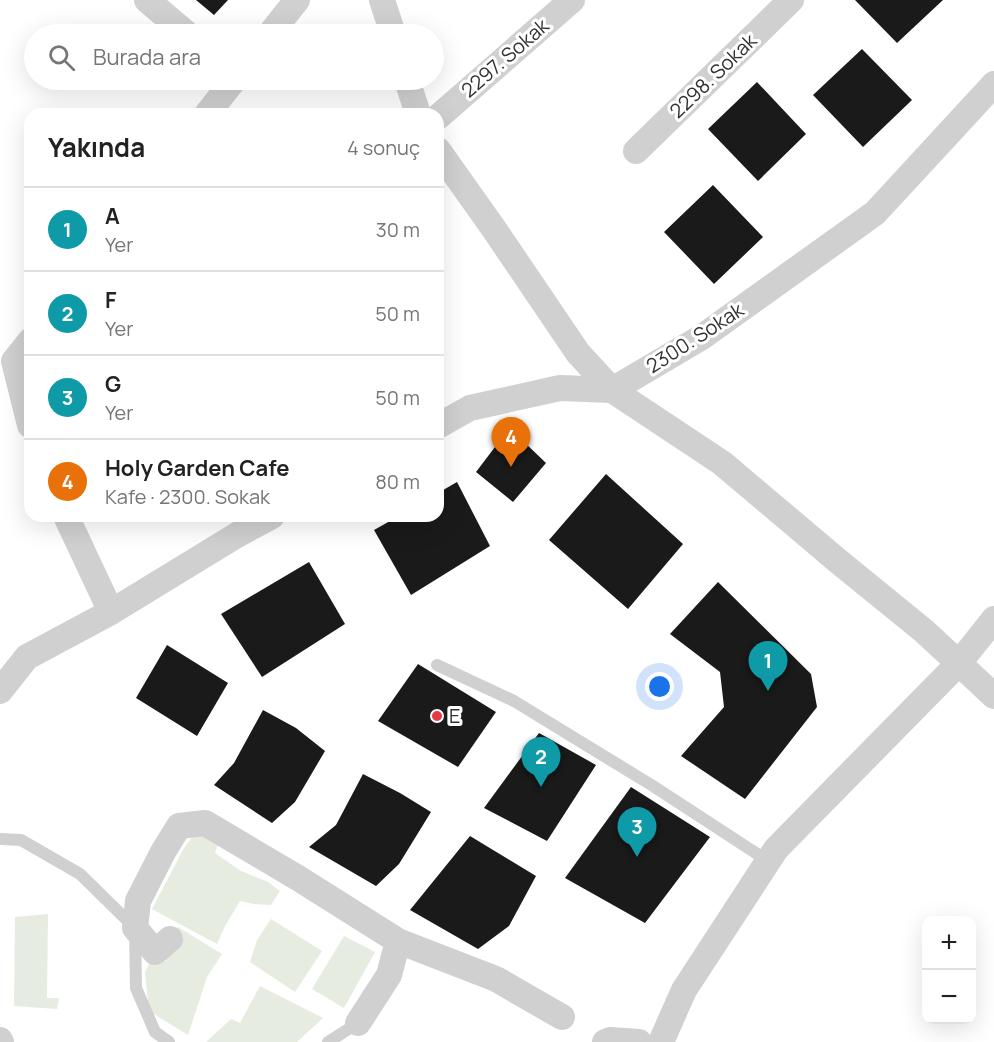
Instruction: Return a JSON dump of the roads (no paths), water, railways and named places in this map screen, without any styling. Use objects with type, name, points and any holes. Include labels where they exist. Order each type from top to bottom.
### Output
[{"type":"street","points":[[147,0],[175,24]]},
{"type":"street","points":[[278,24],[297,0]]},
{"type":"street","points":[[382,0],[390,24]]},
{"type":"street","name":"2297. Sokak","points":[[444,112],[572,0]]},
{"type":"street","name":"2298. Sokak","points":[[636,151],[790,0]]},
{"type":"street","name":"2300. Sokak","points":[[612,390],[702,337],[875,213],[994,84]]},
{"type":"street","points":[[212,108],[226,90]]},
{"type":"street","points":[[410,90],[416,108]]},
{"type":"street","points":[[444,158],[495,229],[578,353],[612,390],[722,463],[924,631],[994,696]]},
{"type":"street","points":[[24,345],[7,355],[24,407]]},
{"type":"street","points":[[444,423],[470,408],[560,388],[612,390]]},
{"type":"street","points":[[69,522],[111,612]]},
{"type":"street","points":[[0,692],[27,657],[111,612],[261,522]]},
{"type":"street","points":[[661,1042],[684,990],[776,849],[959,663],[994,619]]},
{"type":"street","points":[[170,939],[155,952],[135,928],[138,901],[179,826],[205,823],[398,941],[496,979],[562,1017]]},
{"type":"street","points":[[358,1023],[389,975],[398,941]]},
{"type":"street","points":[[605,1042],[610,1040],[639,1042]]},
{"type":"lane","points":[[437,665],[514,701],[653,786],[768,861]]},
{"type":"lane","points":[[0,838],[21,840],[80,874],[135,928],[136,988],[154,1032],[169,1042]]},
{"type":"lane","points":[[328,1042],[358,1023]]},
{"type":"place","name":"Holy Garden Cafe","points":[[511,467]]},
{"type":"place","name":"A","points":[[768,691]]},
{"type":"place","name":"E","points":[[437,716]]},
{"type":"place","name":"F","points":[[541,787]]},
{"type":"place","name":"G","points":[[637,857]]}]
